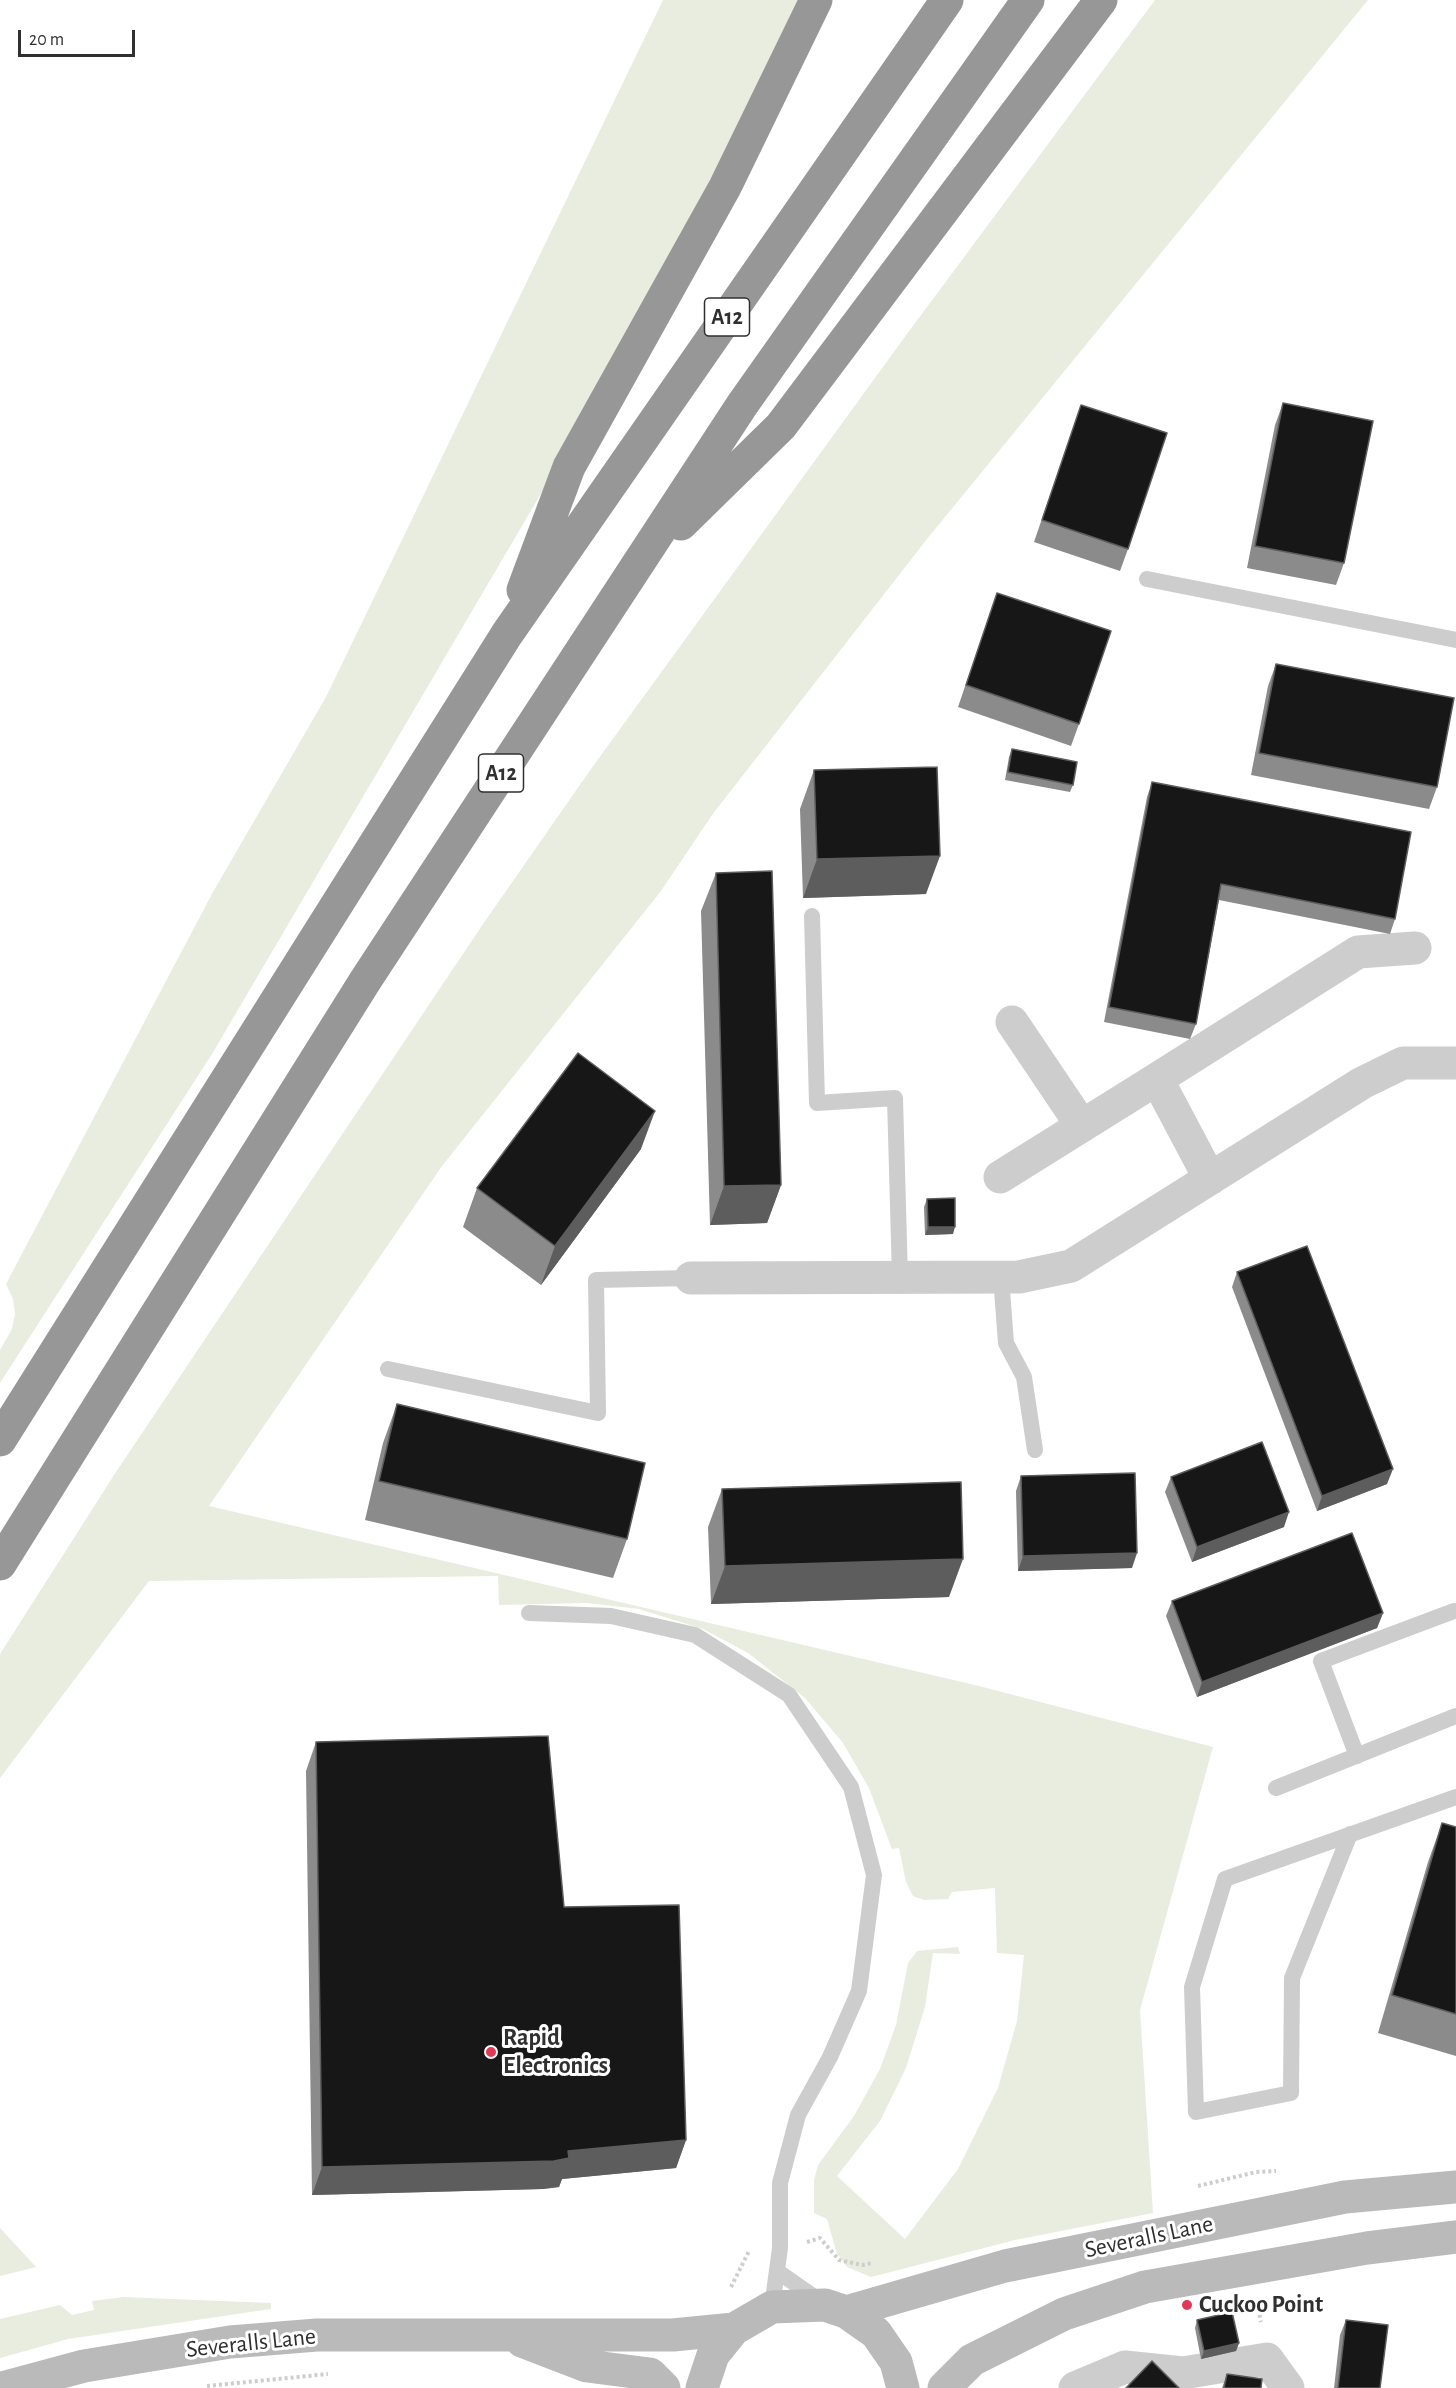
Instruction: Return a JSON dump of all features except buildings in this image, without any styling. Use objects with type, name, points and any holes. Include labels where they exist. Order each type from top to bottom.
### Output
[{"type":"highway","name":"A12","points":[[507,634],[569,466],[724,187],[816,0]]},
{"type":"highway","name":"A12","points":[[0,1440],[507,634],[947,0]]},
{"type":"highway","name":"A12","points":[[0,1564],[364,981],[742,405],[1028,0]]},
{"type":"highway","name":"A12","points":[[637,567],[781,426],[1101,0]]},
{"type":"street","points":[[999,1177],[1358,952],[1414,948]]},
{"type":"street","points":[[1012,1022],[1082,1126]]},
{"type":"street","points":[[691,1278],[1019,1277],[1071,1266],[1362,1083],[1403,1063],[1456,1063]]},
{"type":"street","points":[[1158,1079],[1210,1179]]},
{"type":"street","name":"Severalls Lane","points":[[772,2307],[836,2308],[1005,2266],[1346,2197],[1456,2187]]},
{"type":"street","name":"Severalls Lane","points":[[944,2388],[972,2360],[1064,2314],[1145,2287],[1367,2248],[1456,2237]]},
{"type":"street","points":[[702,2388],[713,2355],[734,2329],[772,2307]]},
{"type":"street","points":[[836,2308],[876,2332],[896,2362],[903,2388]]},
{"type":"street","name":"Severalls Lane","points":[[2,2388],[85,2377],[230,2342],[317,2334],[673,2335],[734,2329]]},
{"type":"street","name":"Severalls Lane","points":[[504,2334],[587,2366],[650,2374],[664,2388]]},
{"type":"street","points":[[1075,2388],[1125,2367],[1183,2373],[1267,2359],[1288,2388]]},
{"type":"lane","points":[[1147,579],[1456,640]]},
{"type":"lane","points":[[812,916],[817,1103],[895,1098],[900,1278]]},
{"type":"lane","points":[[1000,1277],[1006,1343],[1024,1377],[1035,1450]]},
{"type":"lane","points":[[388,1369],[598,1413],[596,1280],[691,1278]]},
{"type":"lane","points":[[1357,1756],[1321,1661],[1455,1611]]},
{"type":"lane","points":[[529,1613],[611,1616],[695,1635],[789,1695],[851,1787],[874,1875],[859,1991],[830,2057],[798,2115],[780,2183],[780,2248],[772,2307]]},
{"type":"lane","points":[[1276,1788],[1456,1716]]},
{"type":"lane","points":[[1350,1834],[1292,1978],[1291,2093],[1196,2112],[1192,1987],[1225,1879],[1350,1834],[1456,1797]]},
{"type":"lane","points":[[777,2271],[836,2308]]},
{"type":"shaded area","points":[[663,0],[807,0],[735,163],[212,1054],[0,1383],[0,1350],[12,1329],[15,1314],[13,1299],[6,1284],[213,892],[326,697]]},
{"type":"shaded area","points":[[1155,0],[1368,0],[927,539],[712,815],[661,891],[442,1166],[209,1506],[979,1686],[1213,1747],[1140,2010],[1153,2213],[1015,2240],[871,2277],[847,2267],[837,2254],[827,2219],[814,2213],[814,2180],[818,2165],[854,2116],[880,2069],[896,2025],[908,1963],[917,1951],[958,1947],[960,1954],[933,1953],[925,2007],[906,2068],[880,2121],[837,2176],[905,2239],[958,2169],[998,2088],[1017,2021],[1024,1955],[997,1953],[995,1888],[952,1892],[948,1899],[924,1900],[913,1896],[906,1882],[899,1848],[892,1849],[869,1788],[843,1743],[805,1698],[748,1653],[703,1629],[639,1609],[587,1603],[499,1605],[498,1576],[149,1581],[0,1778],[0,1654],[116,1472],[483,924],[591,769],[904,338]]},
{"type":"shaded area","points":[[0,2228],[36,2267],[0,2276]]},
{"type":"shaded area","points":[[123,2297],[271,2303],[271,2309],[68,2339],[0,2358],[0,2319],[60,2305],[72,2315],[94,2310],[92,2301]]},
{"type":"place","name":"Rapid Electronics","points":[[491,2052]]},
{"type":"place","name":"Cuckoo Point","points":[[1187,2305]]}]
